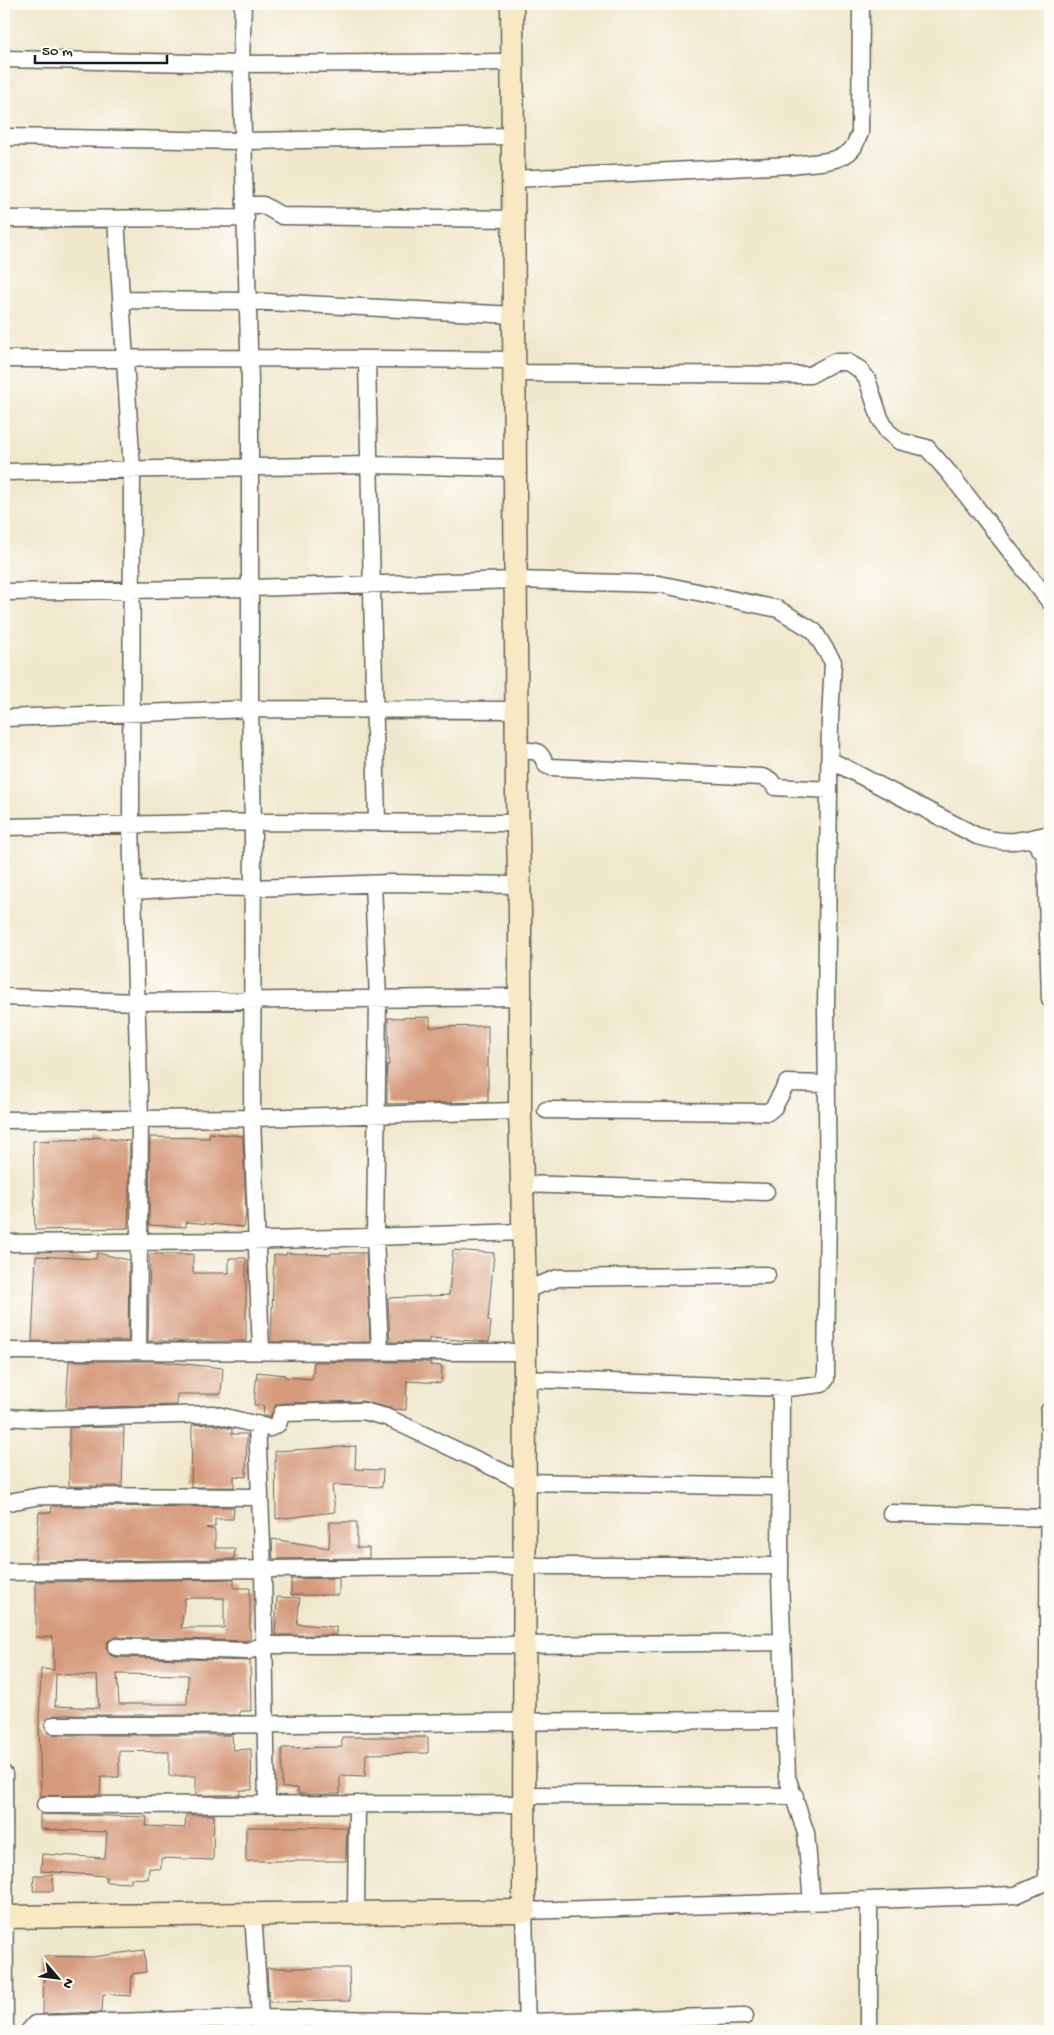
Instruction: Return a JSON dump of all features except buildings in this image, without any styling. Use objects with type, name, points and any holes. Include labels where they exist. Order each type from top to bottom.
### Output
[{"type":"street","points":[[243,4],[241,64],[250,358],[250,709],[253,822],[252,1118],[261,1351]]},
{"type":"street","points":[[512,4],[520,1111],[525,1290],[523,1799],[527,2026]]},
{"type":"street","points":[[514,179],[792,165],[834,159],[847,155],[854,147],[860,132],[861,4]]},
{"type":"street","points":[[4,59],[241,64],[512,62]]},
{"type":"street","points":[[4,137],[244,141],[513,136]]},
{"type":"street","points":[[4,219],[116,219],[245,211],[263,205],[282,216],[514,219]]},
{"type":"street","points":[[116,219],[132,469],[132,824],[140,1119],[138,1352]]},
{"type":"street","points":[[121,300],[248,301],[514,315]]},
{"type":"street","points":[[4,359],[250,358],[367,360],[514,367],[810,375],[834,362],[846,362],[859,369],[867,379],[880,418],[887,431],[898,441],[927,448],[950,474],[1050,602]]},
{"type":"street","points":[[367,360],[377,822]]},
{"type":"street","points":[[4,472],[370,465],[515,468]]},
{"type":"street","points":[[4,592],[250,588],[516,580],[659,584],[778,610],[814,631],[834,662],[829,790],[826,1008],[828,1199],[826,1379],[822,1384],[781,1388],[524,1379]]},
{"type":"street","points":[[4,718],[250,709],[517,710]]},
{"type":"street","points":[[518,751],[536,751],[542,754],[546,765],[552,767],[762,777],[770,780],[775,787],[829,790]]},
{"type":"street","points":[[830,760],[977,836],[994,841],[1015,843],[1050,834]]},
{"type":"street","points":[[4,827],[253,822],[519,823]]},
{"type":"street","points":[[1032,838],[1044,854],[1046,862],[1050,1000]]},
{"type":"street","points":[[133,890],[373,884],[519,885]]},
{"type":"street","points":[[373,884],[378,999],[375,1236],[380,1352]]},
{"type":"street","points":[[4,997],[136,1002],[520,997]]},
{"type":"street","points":[[546,1110],[768,1112],[774,1107],[788,1083],[827,1084]]},
{"type":"street","points":[[4,1120],[252,1118],[520,1111]]},
{"type":"street","points":[[522,1184],[766,1192]]},
{"type":"street","points":[[4,1243],[138,1243],[523,1232]]},
{"type":"street","points":[[525,1290],[558,1278],[767,1275]]},
{"type":"street","points":[[4,1351],[524,1352]]},
{"type":"street","points":[[781,1388],[780,1566],[787,1777],[806,1833],[812,1903]]},
{"type":"street","points":[[4,1417],[40,1419],[213,1414],[270,1428],[278,1424],[282,1413],[362,1411],[386,1417],[524,1482],[780,1487]]},
{"type":"street","points":[[5,1916],[524,1911],[812,1903],[1016,1895],[1049,1880],[1049,1411]]},
{"type":"street","points":[[257,1424],[263,1569],[267,1804]]},
{"type":"street","points":[[4,1503],[40,1496],[260,1497]]},
{"type":"street","points":[[891,1513],[1048,1518]]},
{"type":"street","points":[[4,1572],[524,1566],[780,1566]]},
{"type":"street","points":[[116,1647],[248,1651],[263,1645],[523,1645],[782,1642]]},
{"type":"street","points":[[54,1725],[265,1726],[523,1720],[785,1720]]},
{"type":"street","points":[[4,1774],[5,2027]]},
{"type":"street","points":[[45,1805],[357,1804],[523,1799],[795,1796]]},
{"type":"street","points":[[356,1913],[357,1804]]},
{"type":"street","points":[[869,1900],[869,2031]]},
{"type":"street","points":[[253,1914],[261,2024]]},
{"type":"street","points":[[29,2031],[35,2024],[527,2026],[745,2016]]}]
